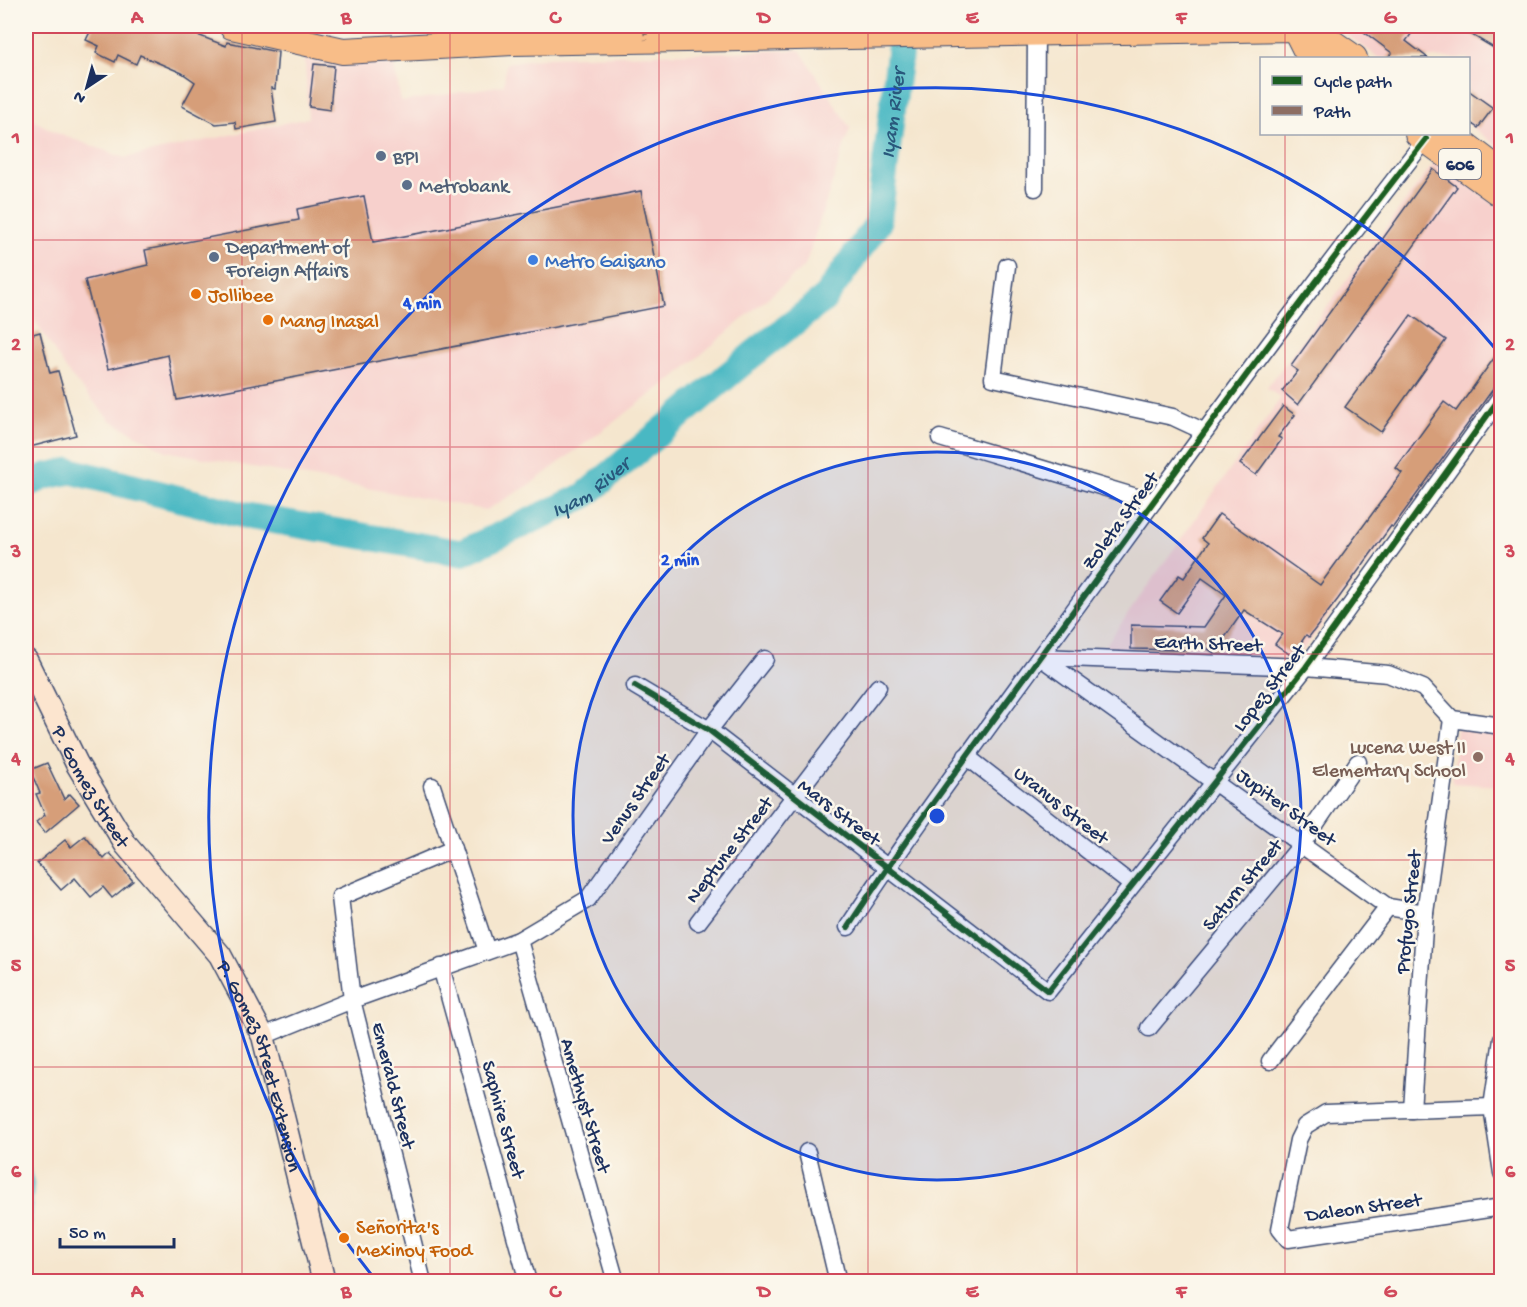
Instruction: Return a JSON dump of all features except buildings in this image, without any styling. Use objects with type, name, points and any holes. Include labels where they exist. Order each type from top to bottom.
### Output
[{"type":"main road","points":[[232,26],[343,51],[526,34],[869,37],[1036,31],[1294,27],[1318,33],[1353,57]]},
{"type":"main road","points":[[1294,27],[1306,50],[1316,57]]},
{"type":"main road","name":"606","points":[[1451,135],[1502,173]]},
{"type":"main road","name":"606","points":[[1422,136],[1502,195]]},
{"type":"main road","name":"P. Gomez Street","points":[[26,660],[77,764],[126,845],[148,875]]},
{"type":"main road","name":"P. Gomez Street Extension","points":[[148,875],[220,955],[262,1036],[324,1281]]},
{"type":"street","points":[[1035,188],[1036,31]]},
{"type":"street","name":"Zoleta Street","points":[[849,927],[966,756],[1422,136]]},
{"type":"street","points":[[1007,266],[993,378],[1173,417],[1203,431]]},
{"type":"street","name":"Lopez Street","points":[[1048,991],[1306,667],[1495,418],[1502,395]]},
{"type":"street","points":[[940,438],[1153,502]]},
{"type":"street","name":"Earth Street","points":[[1040,657],[1306,667],[1388,675],[1423,688],[1452,719]]},
{"type":"street","name":"Jupiter Street","points":[[1040,657],[1215,780],[1389,907],[1425,913]]},
{"type":"street","name":"Venus Street","points":[[262,1036],[352,1000],[519,940],[588,899],[709,730],[765,658]]},
{"type":"street","name":"Mars Street","points":[[635,686],[709,730],[794,798],[888,867],[1048,991]]},
{"type":"street","name":"Neptune Street","points":[[698,922],[878,687]]},
{"type":"street","points":[[1452,719],[1502,726]]},
{"type":"street","name":"Profugo Street","points":[[1412,1110],[1425,913],[1452,719]]},
{"type":"street","name":"Uranus Street","points":[[966,756],[1132,885]]},
{"type":"street","name":"Saturn Street","points":[[1149,1028],[1302,844],[1358,762]]},
{"type":"street","points":[[432,786],[487,951]]},
{"type":"street","name":"Emerald Street","points":[[423,1281],[352,1000],[340,897],[453,849]]},
{"type":"street","points":[[1270,1061],[1389,907]]},
{"type":"street","name":"Amethyst Street","points":[[519,940],[616,1281]]},
{"type":"street","name":"Saphire Street","points":[[441,967],[528,1281]]},
{"type":"street","points":[[1502,1039],[1492,1107],[1502,1173]]},
{"type":"street","name":"Daleon Street","points":[[1492,1107],[1326,1113],[1305,1126],[1298,1140],[1280,1229],[1288,1239],[1502,1207]]},
{"type":"street","points":[[807,1152],[838,1281]]},
{"type":"shaded area","points":[[1335,26],[1501,26],[1501,149],[1470,126],[1470,57],[1378,57]]},
{"type":"shaded area","points":[[800,50],[850,128],[805,266],[677,375],[528,486],[486,510],[166,451],[110,420],[69,374],[35,321],[26,283],[26,121],[35,121],[57,133],[125,158],[308,118],[305,59],[394,65],[401,102],[504,85],[506,63],[548,57]]},
{"type":"shaded area","points":[[1436,160],[1501,209],[1501,387],[1294,662],[1101,652],[1281,398],[1267,388]]},
{"type":"shaded area","name":"Lucena West II Elementary School","points":[[1457,728],[1501,732],[1501,786],[1452,783]]},
{"type":"waterway","name":"Iyam River","points":[[26,485],[46,476],[71,471],[247,516],[461,553],[584,496],[752,355],[824,299],[878,223],[903,26]]},
{"type":"waterway","points":[[26,928],[32,942],[26,989]]},
{"type":"waterway","points":[[26,1161],[32,1184],[26,1258]]},
{"type":"marked path","points":[[645,26],[646,40]]},
{"type":"cycle path","points":[[848,927],[935,801],[1169,480],[1426,139]]},
{"type":"cycle path","points":[[635,686],[709,730],[1048,991],[1306,667],[1502,395]]},
{"type":"place","name":"BPI","points":[[381,156]]},
{"type":"place","name":"Metrobank","points":[[407,185]]},
{"type":"place","name":"Department of Foreign Affairs","points":[[214,257]]},
{"type":"place","name":"Metro Gaisano","points":[[533,260]]},
{"type":"place","name":"Jollibee","points":[[196,294]]},
{"type":"place","name":"Mang Inasal","points":[[268,320]]},
{"type":"place","name":"Lucena West II Elementary School","points":[[1478,757]]},
{"type":"place","name":"Señorita's Mexinoy Food","points":[[344,1238]]}]
